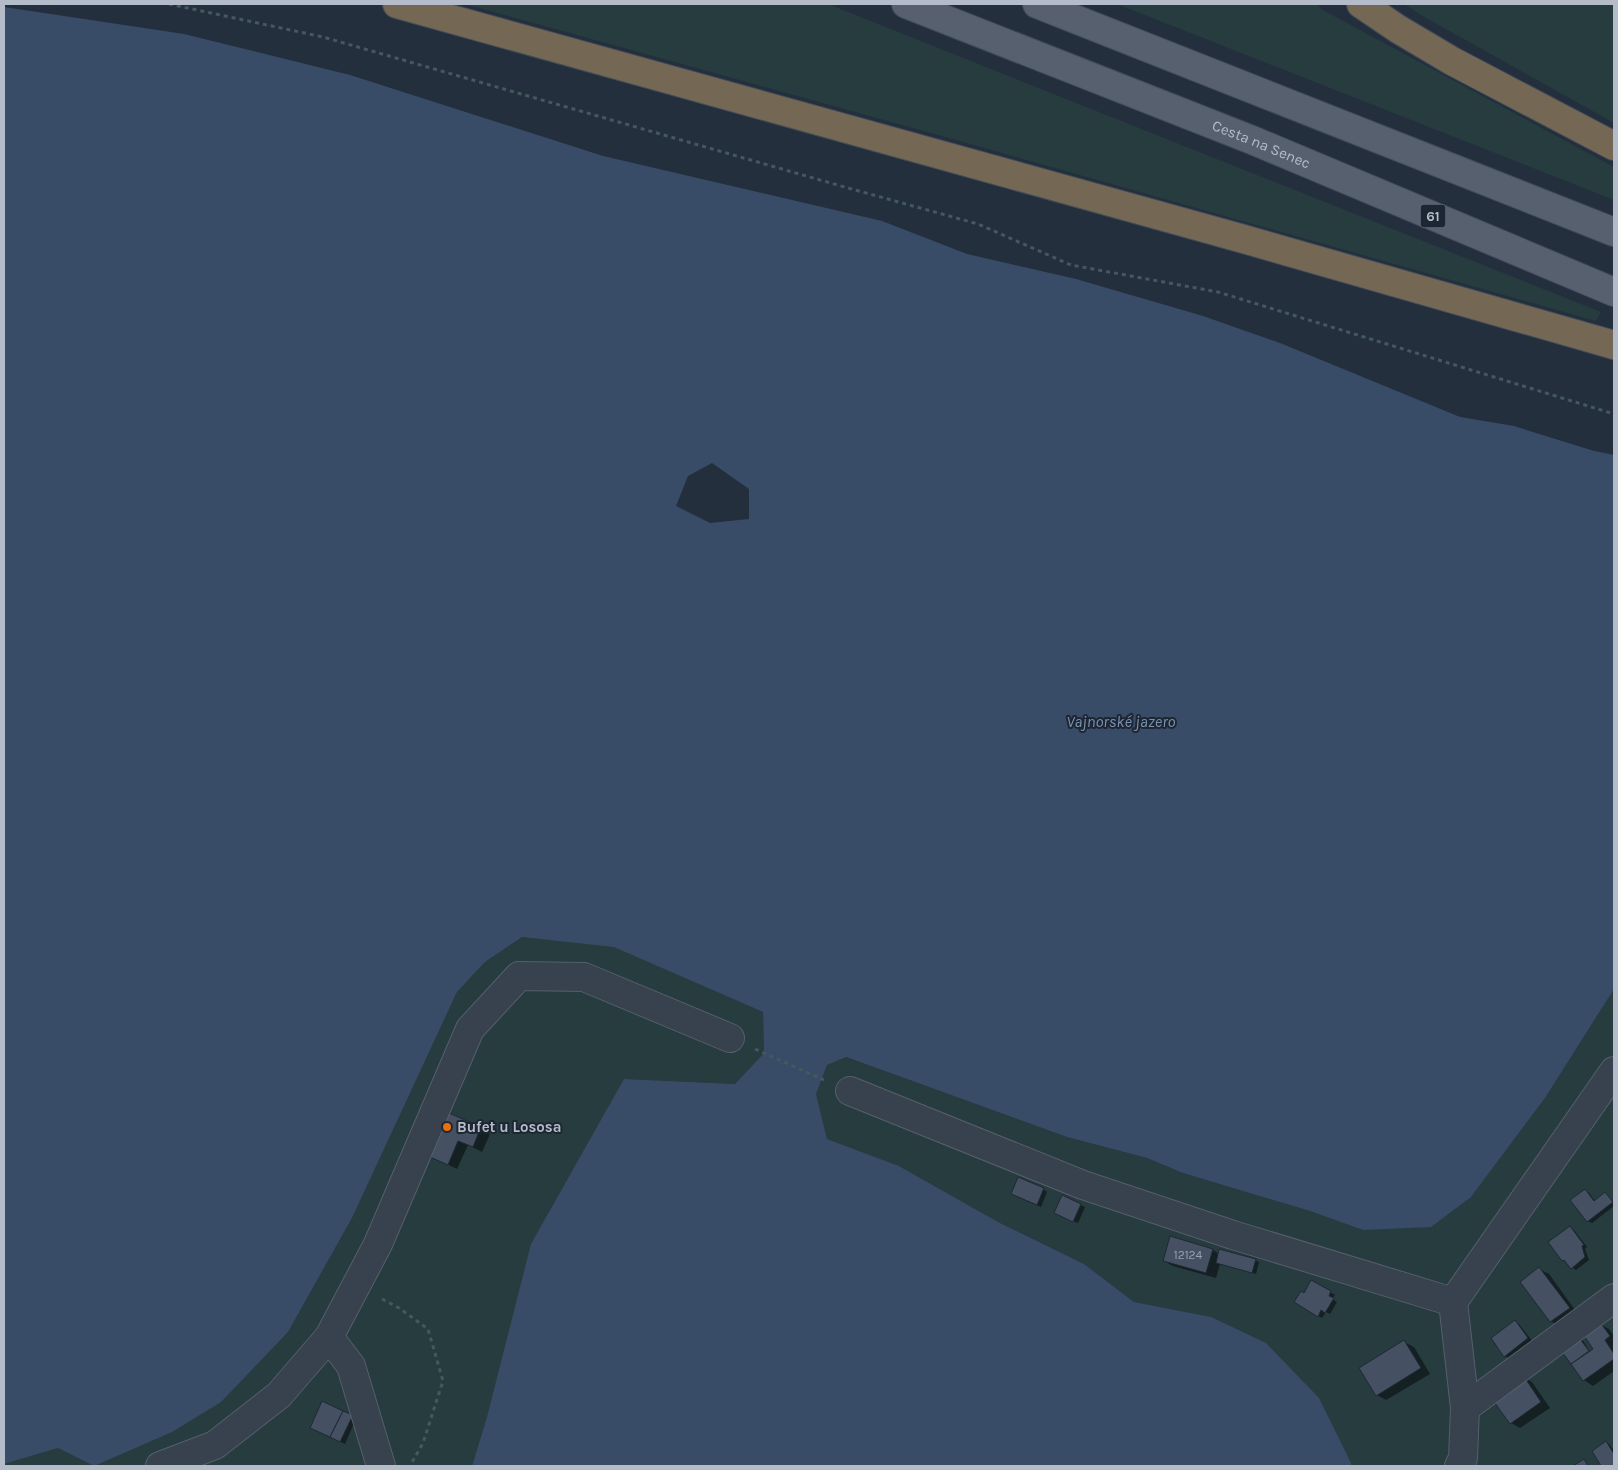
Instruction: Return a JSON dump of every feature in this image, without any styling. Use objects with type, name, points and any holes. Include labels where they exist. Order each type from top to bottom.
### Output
[{"type":"highway","points":[[397,4],[1240,238],[1614,345]]},
{"type":"highway","points":[[1361,4],[1398,30],[1452,61],[1614,146]]},
{"type":"main road","name":"Cesta na Senec","points":[[906,4],[1252,140],[1614,292]]},
{"type":"main road","points":[[1038,4],[1614,232]]},
{"type":"lane","points":[[160,1466],[215,1445],[280,1395],[329,1337],[378,1244],[470,1029],[519,976],[584,977],[730,1038]]},
{"type":"lane","points":[[1459,1466],[1463,1458],[1465,1408],[1453,1302],[1614,1071]]},
{"type":"lane","points":[[850,1091],[1083,1185],[1233,1235],[1453,1302]]},
{"type":"lane","points":[[1465,1408],[1614,1298]]},
{"type":"lane","points":[[329,1337],[350,1366],[381,1466]]},
{"type":"path","points":[[169,4],[323,37],[978,224],[1071,264],[1218,292],[1614,414]]},
{"type":"path","points":[[730,1038],[850,1091]]},
{"type":"path","points":[[356,1286],[399,1308],[428,1329],[443,1382],[423,1442],[409,1466]]},
{"type":"green space","points":[[465,4],[828,4],[1601,312],[1596,321],[931,133]]},
{"type":"green space","points":[[1117,4],[1317,4],[1321,9],[1614,167],[1614,200]]},
{"type":"green space","points":[[1404,4],[1614,4],[1614,123],[1421,15]]},
{"type":"green space","points":[[522,937],[614,946],[763,1012],[764,1053],[735,1084],[624,1079],[487,1417],[472,1466],[94,1466],[288,1332],[352,1218],[457,992],[485,962]]},
{"type":"green space","points":[[1614,989],[1614,1466],[1352,1466],[1350,1461],[1211,1317],[1134,1302],[1084,1264],[998,1222],[899,1166],[827,1139],[816,1094],[827,1065],[845,1057],[1067,1137],[1147,1158],[1183,1173],[1310,1211],[1363,1230],[1471,1197],[1545,1098]]},
{"type":"green space","points":[[58,1448],[94,1466],[4,1466],[4,1464]]},
{"type":"water","name":"Vajnorské jazero","points":[[4,7],[184,34],[350,75],[603,156],[882,221],[967,254],[1076,279],[1203,316],[1280,343],[1460,417],[1514,426],[1594,451],[1614,455],[1614,989],[1545,1098],[1471,1197],[1431,1227],[1363,1230],[1310,1211],[1183,1173],[1147,1158],[1067,1137],[846,1057],[827,1065],[816,1094],[827,1139],[899,1166],[998,1222],[1084,1264],[1134,1302],[1211,1317],[1266,1343],[1319,1398],[1352,1466],[472,1466],[487,1417],[531,1244],[624,1079],[735,1084],[764,1053],[763,1012],[614,947],[522,937],[485,962],[457,992],[352,1218],[288,1332],[221,1402],[172,1432],[94,1466],[58,1448],[4,1464]],"holes":[[[712,463],[749,489],[749,519],[710,523],[676,506],[688,476]]]},
{"type":"building","points":[[449,1113],[481,1127],[473,1147],[458,1141],[448,1165],[430,1157]]},
{"type":"building","points":[[1018,1177],[1044,1188],[1037,1205],[1011,1194]]},
{"type":"building","points":[[1585,1189],[1594,1201],[1605,1192],[1613,1202],[1587,1222],[1570,1200]]},
{"type":"building","points":[[1062,1195],[1081,1204],[1073,1222],[1054,1213]]},
{"type":"building","points":[[1570,1226],[1584,1245],[1582,1246],[1585,1257],[1571,1269],[1564,1260],[1562,1261],[1548,1242]]},
{"type":"building","points":[[1170,1236],[1213,1249],[1206,1273],[1163,1261]]},
{"type":"building","points":[[1219,1249],[1256,1259],[1252,1273],[1216,1263]]},
{"type":"building","points":[[1539,1267],[1570,1308],[1550,1322],[1520,1282]]},
{"type":"building","points":[[1311,1280],[1331,1291],[1329,1296],[1334,1298],[1325,1313],[1321,1310],[1318,1317],[1294,1302],[1301,1291],[1304,1293]]},
{"type":"building","points":[[1515,1320],[1528,1338],[1504,1357],[1491,1338]]},
{"type":"building","points":[[1600,1322],[1610,1336],[1605,1340],[1614,1354],[1614,1359],[1583,1381],[1571,1364],[1593,1349],[1583,1334]]},
{"type":"building","points":[[1577,1335],[1589,1351],[1571,1364],[1559,1348]]},
{"type":"building","points":[[1404,1340],[1421,1368],[1376,1396],[1359,1368]]},
{"type":"building","points":[[1523,1375],[1541,1402],[1510,1424],[1492,1399]]},
{"type":"building","points":[[322,1401],[343,1411],[330,1437],[310,1428]]},
{"type":"building","points":[[343,1411],[353,1415],[340,1442],[330,1437]]},
{"type":"building","points":[[1606,1441],[1614,1454],[1614,1466],[1601,1466],[1592,1451]]},
{"type":"building","points":[[1584,1459],[1588,1466],[1573,1466]]},
{"type":"place","name":"Bufet u Lososa","points":[[447,1127]]}]
